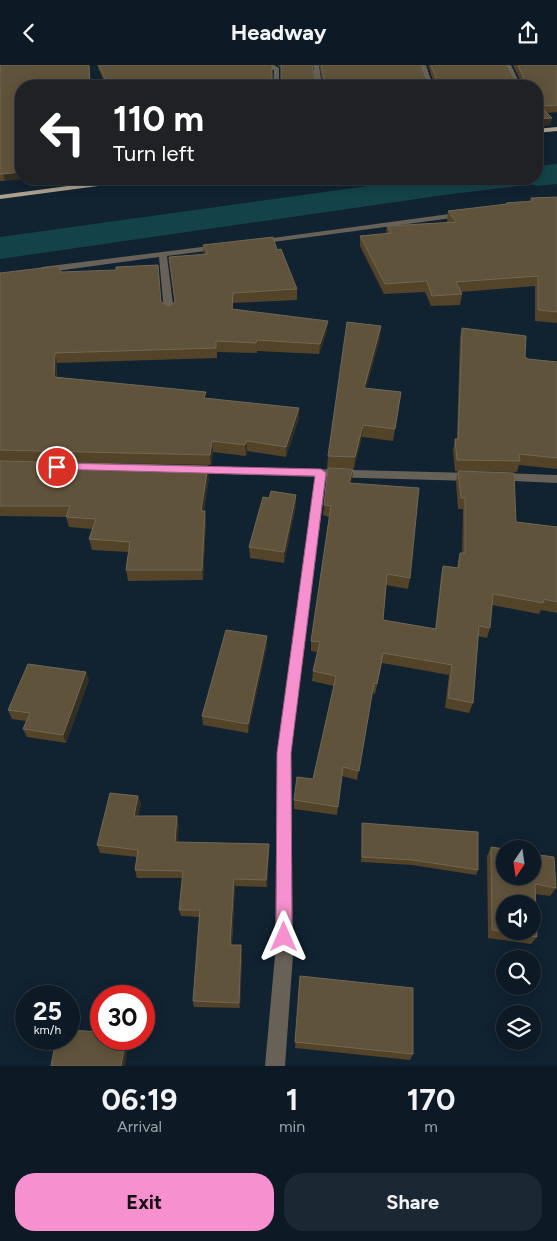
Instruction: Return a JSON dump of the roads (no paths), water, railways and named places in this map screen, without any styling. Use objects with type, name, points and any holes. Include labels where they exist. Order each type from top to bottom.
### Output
[{"type":"main road","points":[[543,130],[557,129]]},
{"type":"main road","points":[[0,197],[91,185]]},
{"type":"street","points":[[253,65],[277,69],[276,80]]},
{"type":"street","points":[[316,65],[318,80]]},
{"type":"street","points":[[423,65],[428,80]]},
{"type":"street","points":[[508,65],[515,80]]},
{"type":"street","points":[[246,243],[475,212]]},
{"type":"street","points":[[29,271],[228,246]]},
{"type":"street","points":[[163,254],[169,312]]},
{"type":"street","points":[[182,469],[557,479]]},
{"type":"street","points":[[275,1066],[284,955],[284,753],[321,473]]},
{"type":"waterway","points":[[543,175],[557,174]]},
{"type":"waterway","points":[[0,248],[444,185]]}]
